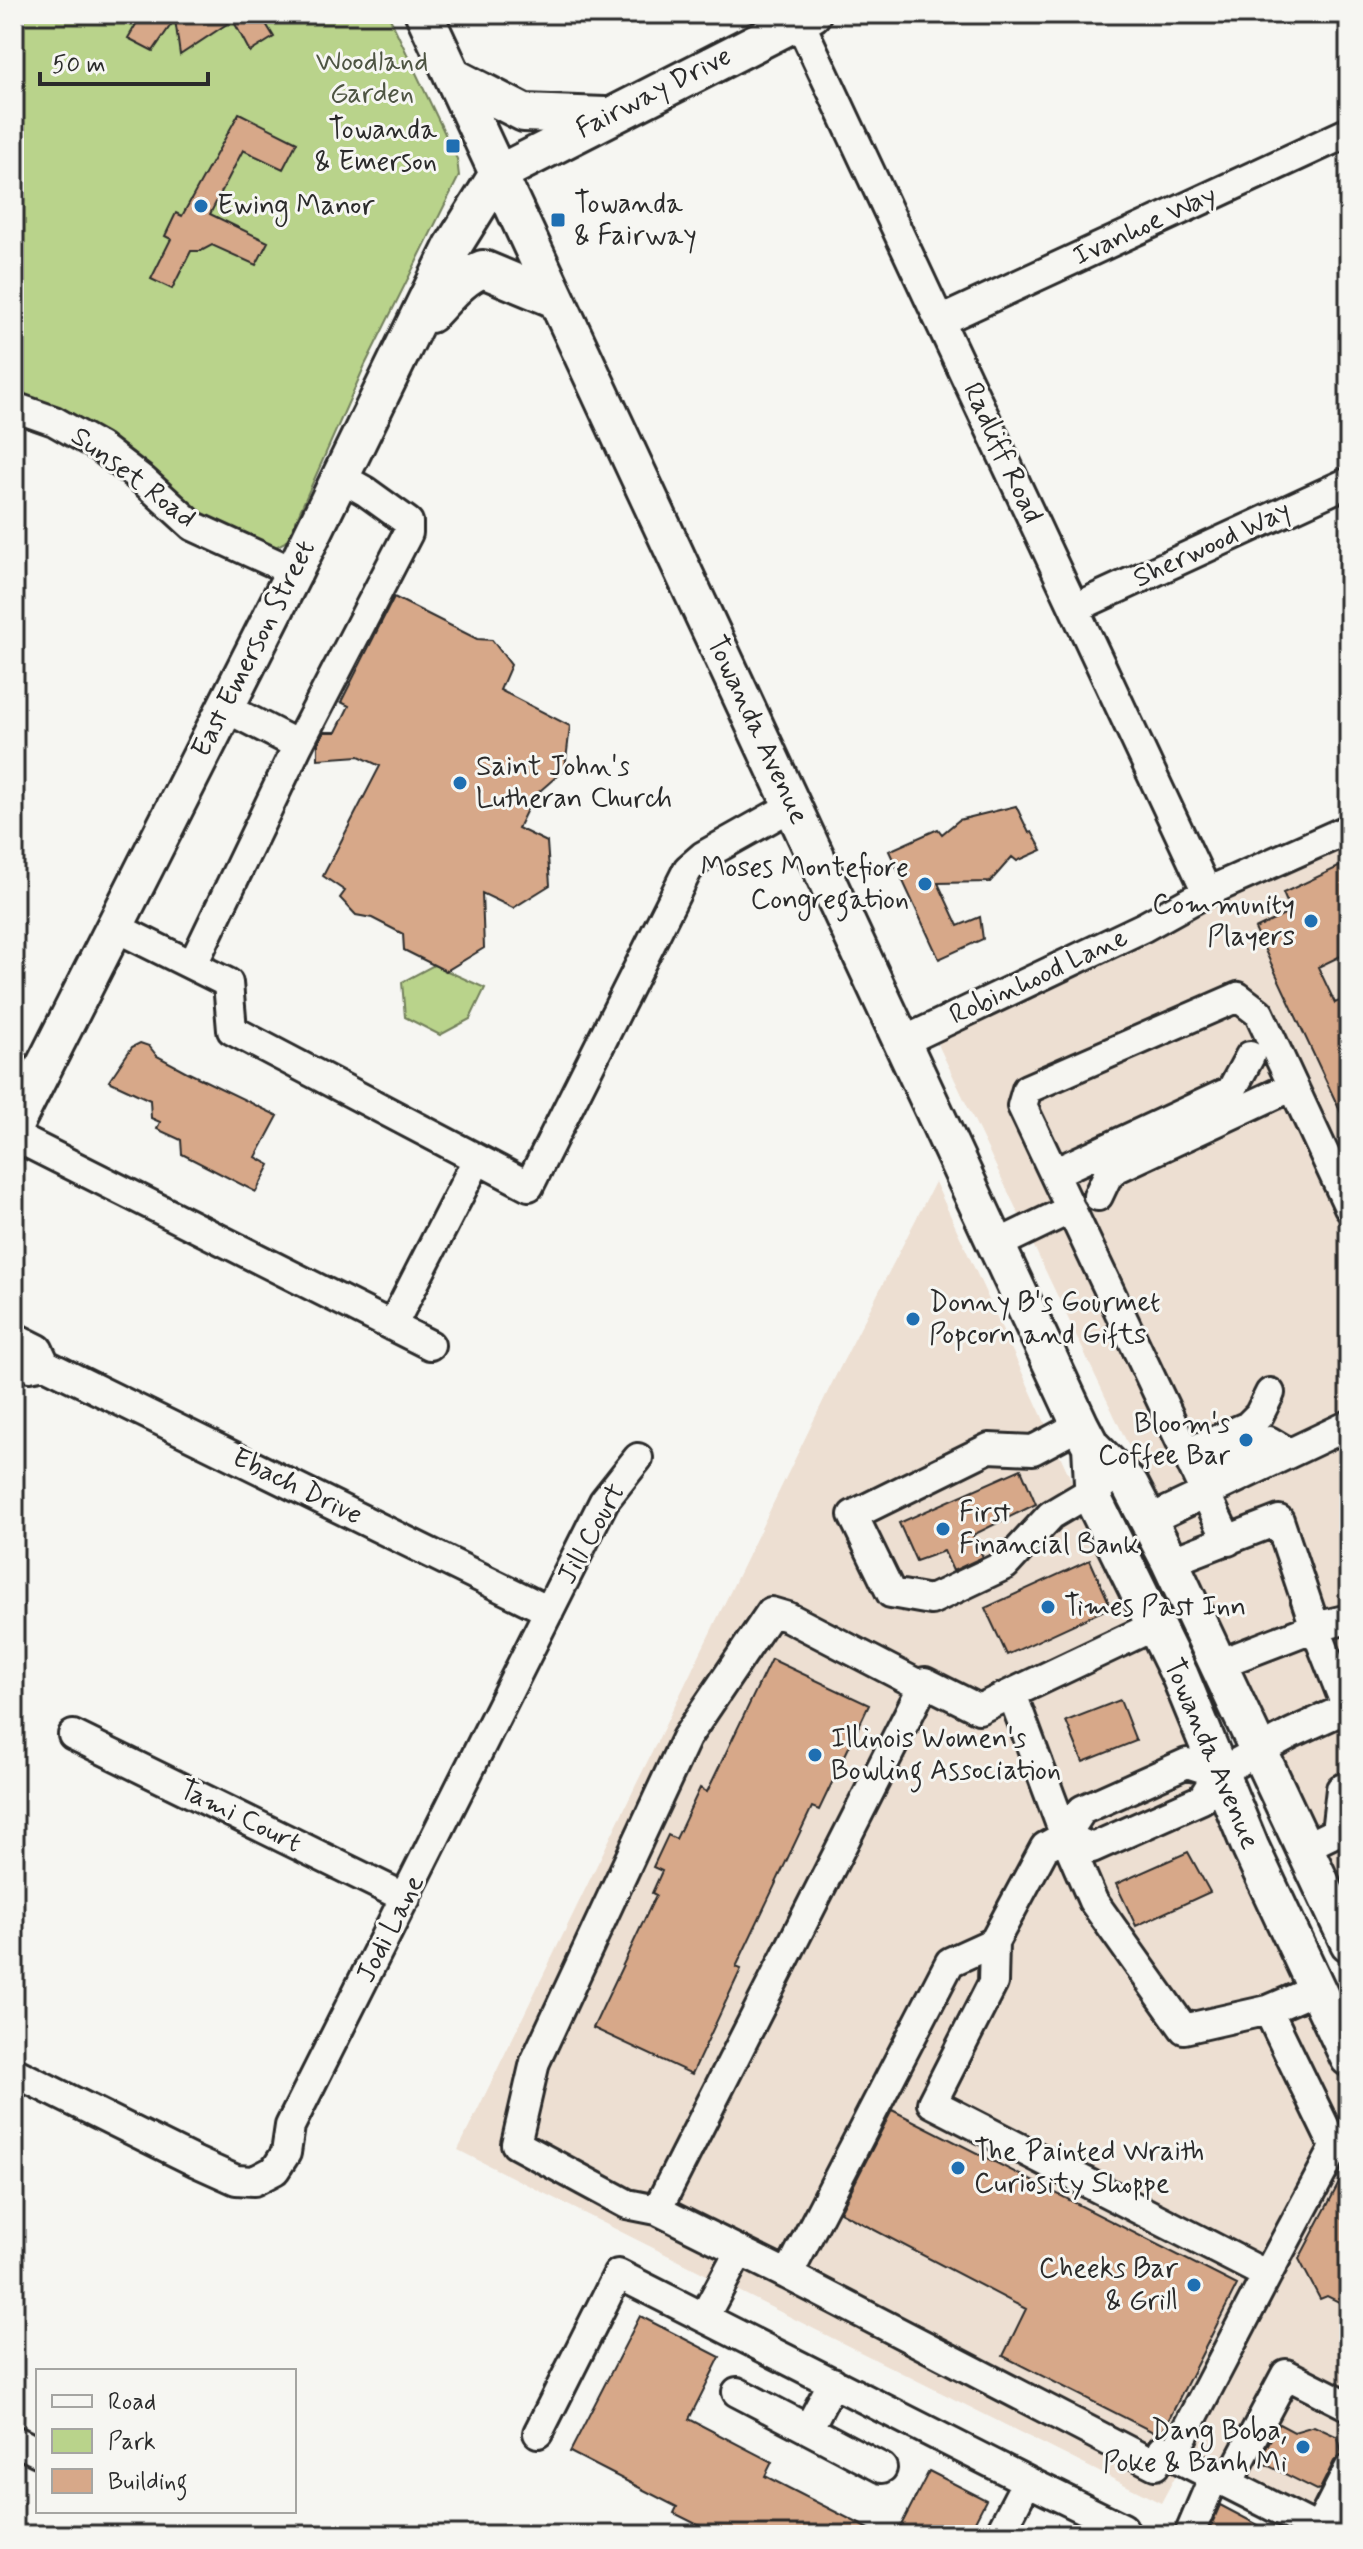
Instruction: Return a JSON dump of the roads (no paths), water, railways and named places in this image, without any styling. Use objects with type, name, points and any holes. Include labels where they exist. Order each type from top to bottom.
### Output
[{"type":"main road","name":"Towanda Avenue","points":[[424,14],[1107,1482]]},
{"type":"main road","name":"Fairway Drive","points":[[498,174],[802,16]]},
{"type":"main road","points":[[454,77],[524,113],[611,116]]},
{"type":"main road","name":"East Emerson Street","points":[[14,1126],[294,572],[453,246],[498,174]]},
{"type":"main road","points":[[407,339],[460,284],[483,269],[555,299]]},
{"type":"main road","name":"Towanda Avenue","points":[[1107,1482],[1130,1485],[1149,1520],[1349,1943]]},
{"type":"main road","name":"Towanda Avenue","points":[[1107,1482],[1094,1501],[1180,1676],[1218,1773],[1349,2058]]},
{"type":"street","name":"Radliff Road","points":[[802,16],[940,321],[1207,892]]},
{"type":"street","name":"Ivanhoe Way","points":[[940,321],[1349,132]]},
{"type":"street","name":"Sunset Road","points":[[14,407],[54,421],[100,447],[144,481],[193,526],[294,572]]},
{"type":"street","points":[[193,964],[298,745],[408,533],[408,522],[340,477]]},
{"type":"street","name":"Sherwood Way","points":[[1075,608],[1349,482]]},
{"type":"street","points":[[226,708],[298,745]]},
{"type":"street","points":[[115,927],[228,983],[232,1030],[529,1186],[688,869],[703,856],[792,806]]},
{"type":"street","name":"Robinhood Lane","points":[[902,1042],[1144,927],[1207,892],[1349,829]]},
{"type":"street","points":[[1228,1541],[1022,1106],[1027,1089],[1238,997],[1259,1013],[1349,1207]]},
{"type":"street","points":[[1054,1173],[1231,1091],[1250,1056]]},
{"type":"street","points":[[1098,1196],[1107,1177],[1117,1168],[1293,1086]]},
{"type":"street","points":[[14,1136],[430,1345]]},
{"type":"street","points":[[392,1326],[477,1160]]},
{"type":"street","points":[[996,1245],[1071,1209]]},
{"type":"street","name":"Ebach Drive","points":[[14,1337],[38,1349],[45,1364]]},
{"type":"street","name":"Ebach Drive","points":[[14,1359],[29,1367],[45,1364],[549,1611]]},
{"type":"street","points":[[1149,1520],[1259,1415],[1270,1393]]},
{"type":"street","points":[[1197,1474],[1289,1453],[1349,1425]]},
{"type":"street","points":[[1086,1436],[1033,1450],[989,1448],[853,1515],[891,1593],[931,1600],[1005,1565],[1051,1515],[1107,1482]]},
{"type":"street","name":"Jill Court","points":[[549,1611],[604,1501],[638,1458]]},
{"type":"street","points":[[1065,1836],[1092,1848],[1202,1799],[1218,1773],[1348,1708],[1315,1627],[1279,1520],[1170,1562]]},
{"type":"street","name":"Jodi Lane","points":[[14,2072],[236,2180],[254,2181],[275,2170],[286,2153],[290,2126],[549,1611]]},
{"type":"street","points":[[923,1687],[788,1617],[771,1612],[686,1738],[535,2062],[516,2144],[627,2204],[657,2210],[788,2275],[1155,2465],[1162,2450],[1324,2532],[1349,2469]]},
{"type":"street","points":[[1219,1664],[1315,1627],[1349,1619]]},
{"type":"street","points":[[657,2210],[925,1682],[979,1709],[1156,1625]]},
{"type":"street","points":[[1012,1694],[1093,1901],[1184,2029],[1268,2010],[1317,1989]]},
{"type":"street","name":"Tami Court","points":[[73,1735],[406,1898]]},
{"type":"street","points":[[1218,1773],[1187,1763],[1082,1810],[1065,1836],[1045,1847],[994,1942],[993,1983],[932,2103],[1267,2275]]},
{"type":"street","points":[[1305,1847],[1336,1832],[1341,1789],[1349,1786]]},
{"type":"street","points":[[788,2275],[950,1962],[994,1942]]},
{"type":"street","points":[[1173,2455],[1335,2148],[1268,2010]]},
{"type":"street","points":[[704,2317],[739,2252]]},
{"type":"street","points":[[538,2433],[618,2274],[1123,2528]]},
{"type":"street","points":[[1189,2535],[1286,2374],[1349,2406]]},
{"type":"street","points":[[808,2429],[833,2382]]},
{"type":"street","points":[[737,2392],[882,2468]]},
{"type":"street","points":[[14,2440],[36,2451]]},
{"type":"street","points":[[999,2535],[1027,2481]]},
{"type":"place","name":"Towanda & Emerson","points":[[453,146]]},
{"type":"place","name":"Ewing Manor","points":[[201,206]]},
{"type":"place","name":"Towanda & Fairway","points":[[558,220]]},
{"type":"place","name":"Saint John's Lutheran Church","points":[[460,783]]},
{"type":"place","name":"Moses Montefiore Congregation","points":[[925,884]]},
{"type":"place","name":"Community Players","points":[[1311,921]]},
{"type":"place","name":"Donny B's Gourmet Popcorn and Gifts","points":[[913,1319]]},
{"type":"place","name":"Bloom's Coffee Bar","points":[[1246,1440]]},
{"type":"place","name":"First Financial Bank","points":[[943,1529]]},
{"type":"place","name":"Times Past Inn","points":[[1048,1607]]},
{"type":"place","name":"Illinois Women's Bowling Association","points":[[815,1755]]},
{"type":"place","name":"The Painted Wraith Curiosity Shoppe","points":[[958,2168]]},
{"type":"place","name":"Cheeks Bar & Grill","points":[[1194,2285]]},
{"type":"place","name":"Dang Boba, Poke & Banh Mi","points":[[1303,2447]]},
{"type":"park label","name":"Woodland Garden","points":[[372,78]]}]
